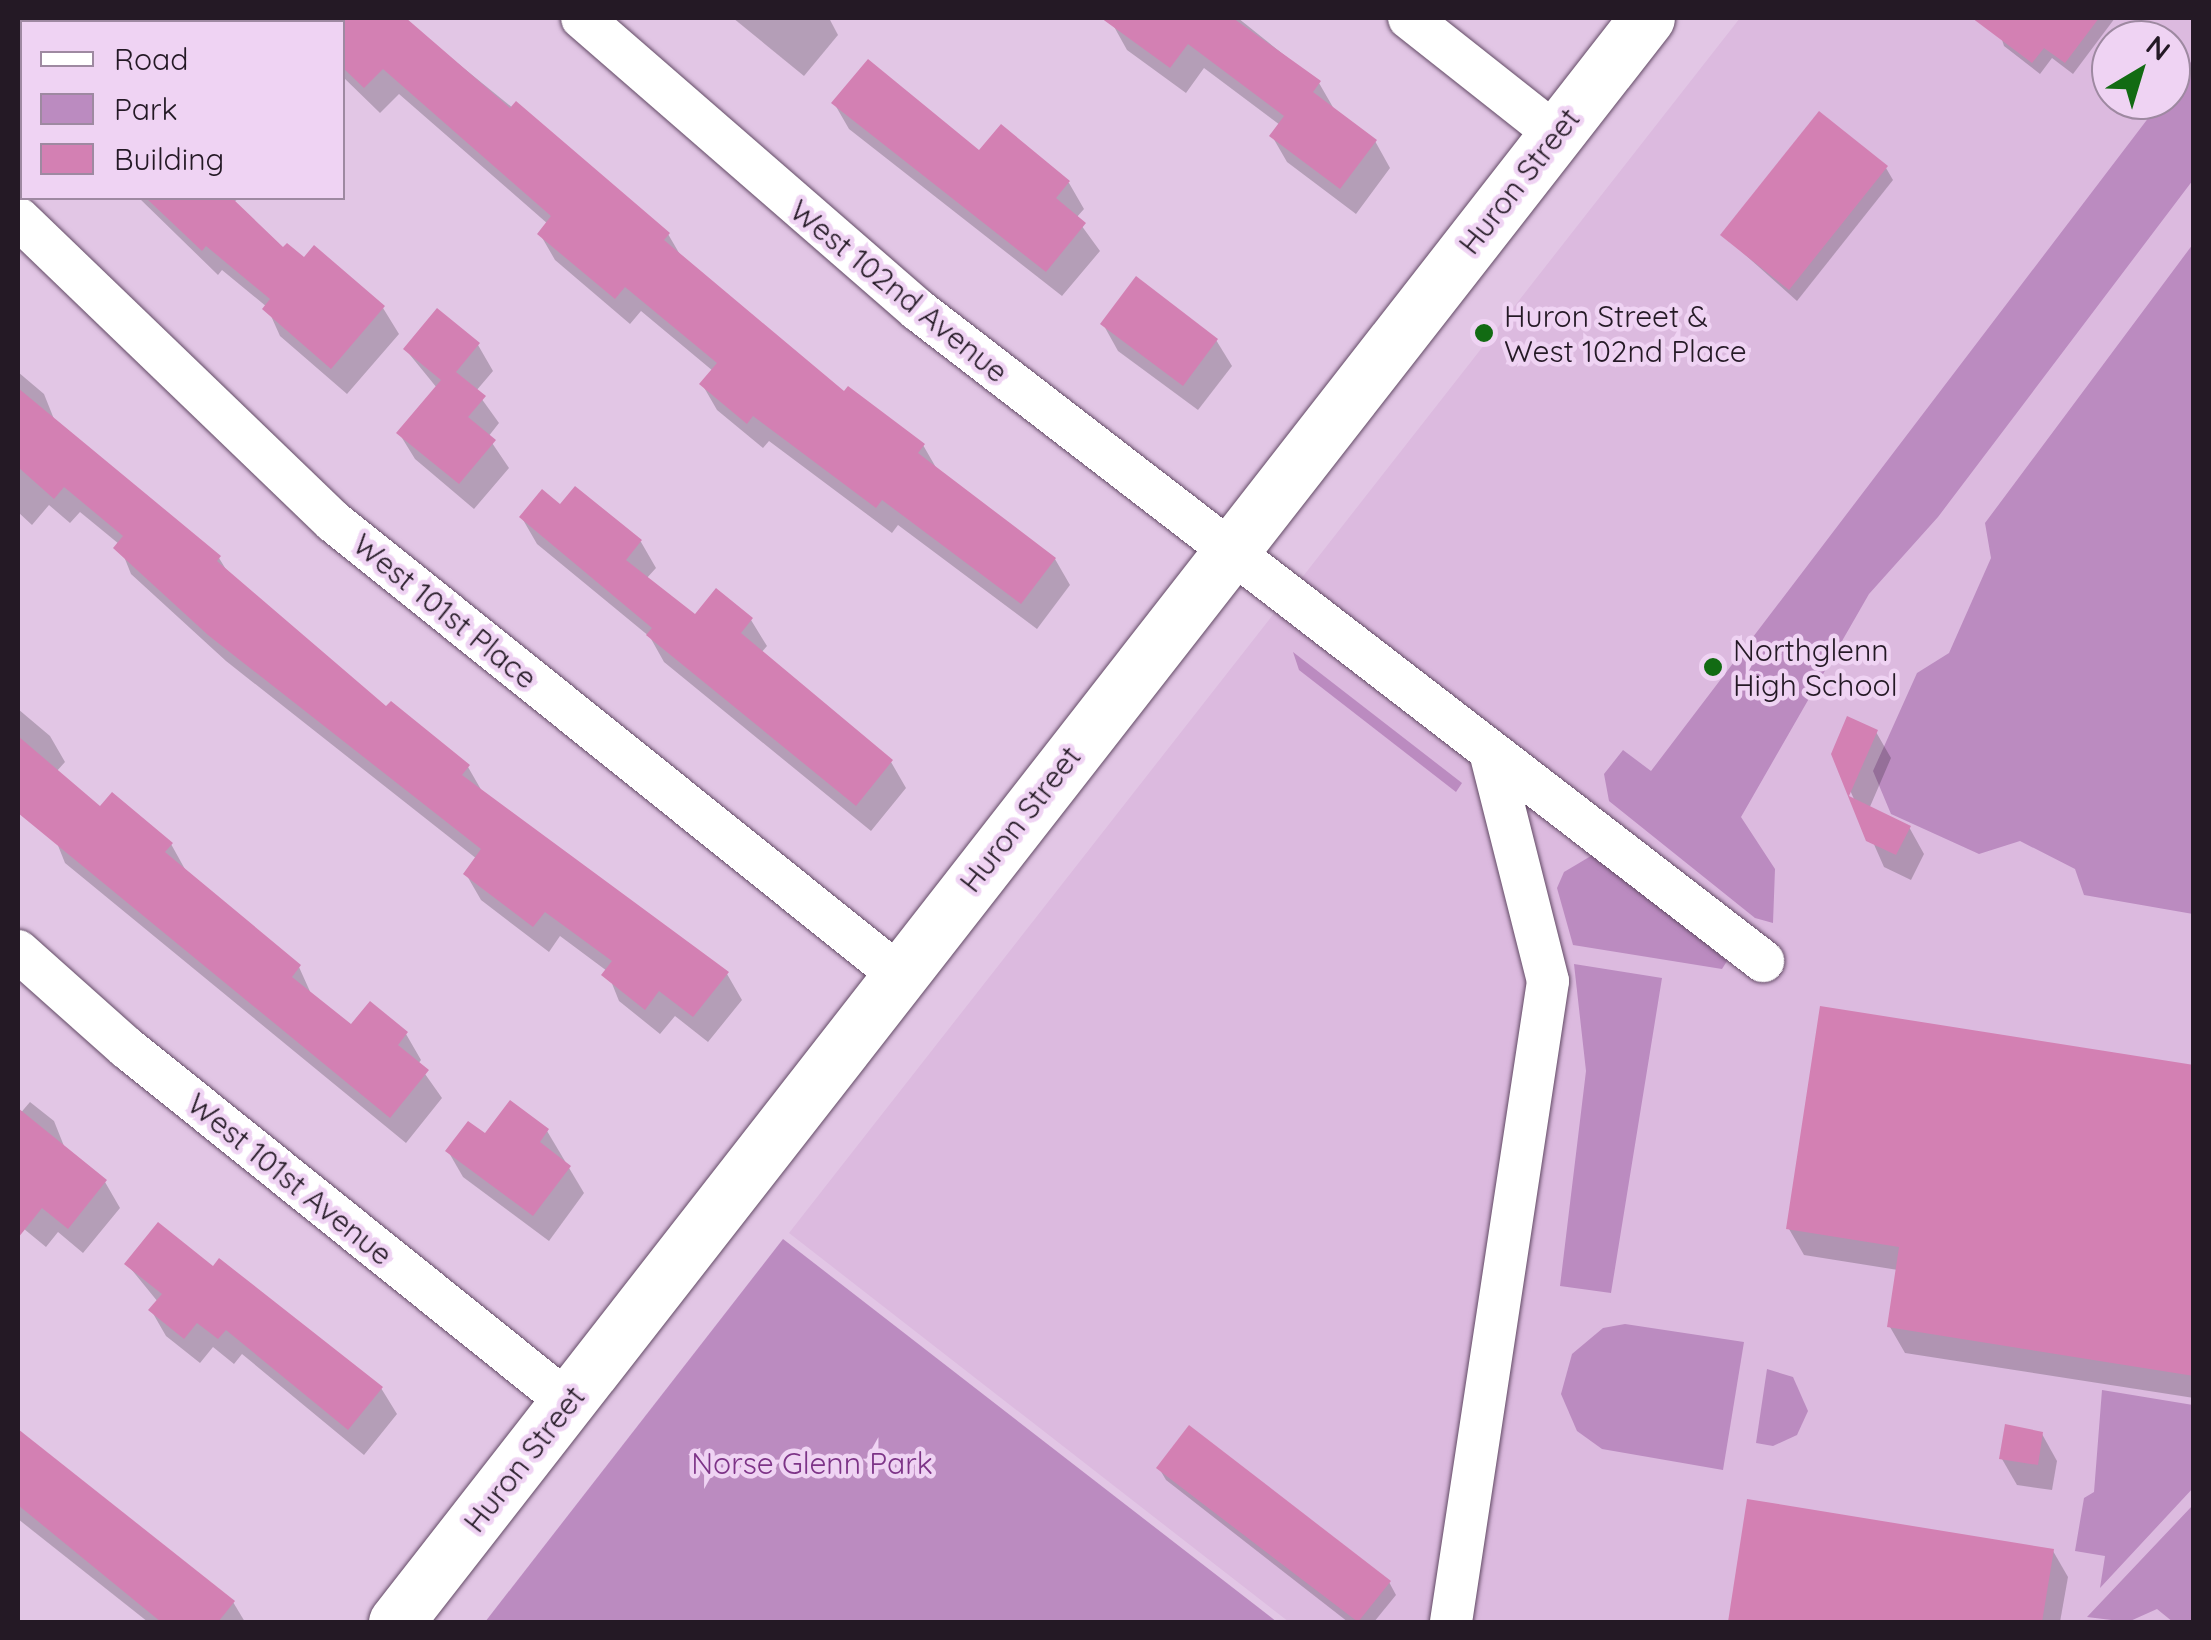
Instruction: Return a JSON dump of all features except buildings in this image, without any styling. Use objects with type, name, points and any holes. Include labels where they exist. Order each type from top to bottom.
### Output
[{"type":"main road","name":"Huron Street","points":[[396,1622],[1648,18]]},
{"type":"street","name":"West 102nd Avenue","points":[[582,18],[918,310],[1763,961]]},
{"type":"street","points":[[1409,18],[1556,134]]},
{"type":"street","name":"West 101st Place","points":[[18,218],[334,522],[899,975]]},
{"type":"street","points":[[1450,1622],[1548,982],[1490,752]]},
{"type":"street","name":"West 101st Avenue","points":[[18,951],[126,1048],[568,1402]]},
{"type":"shaded area","name":"Northglenn High School","points":[[1740,18],[2193,18],[2193,1622],[1289,1622],[789,1233]]},
{"type":"green space","points":[[2193,59],[2193,180],[1938,517],[1869,594],[1741,817],[1775,869],[1773,923],[1755,918],[1609,801],[1604,774],[1623,750],[1651,771],[2147,120],[2191,120]]},
{"type":"green space","points":[[2193,244],[2193,914],[2084,895],[2075,869],[2020,841],[1979,854],[1891,814],[1873,771],[1917,673],[1949,653],[1991,558],[1985,523]]},
{"type":"green space","points":[[1293,652],[1462,783],[1456,792],[1299,670]]},
{"type":"green space","points":[[1596,853],[1727,961],[1722,969],[1573,945],[1557,888],[1564,872]]},
{"type":"green space","points":[[1574,964],[1662,978],[1611,1293],[1560,1286],[1586,1071]]},
{"type":"green space","name":"Norse Glenn Park","points":[[783,1239],[1277,1622],[485,1622]]},
{"type":"green space","points":[[1625,1324],[1744,1342],[1723,1470],[1602,1449],[1577,1431],[1561,1394],[1572,1354],[1603,1328]]},
{"type":"green space","points":[[1767,1369],[1793,1377],[1808,1411],[1797,1435],[1773,1446],[1756,1443]]},
{"type":"green space","points":[[2102,1390],[2193,1405],[2194,1487],[2100,1588],[2105,1556],[2075,1551],[2084,1498],[2094,1492]]},
{"type":"green space","points":[[2193,1505],[2193,1622],[2173,1622],[2157,1609],[2128,1622],[2087,1617]]},
{"type":"place","name":"Huron Street & West 102nd Place","points":[[1484,333]]},
{"type":"place","name":"Northglenn High School","points":[[1713,667]]}]
